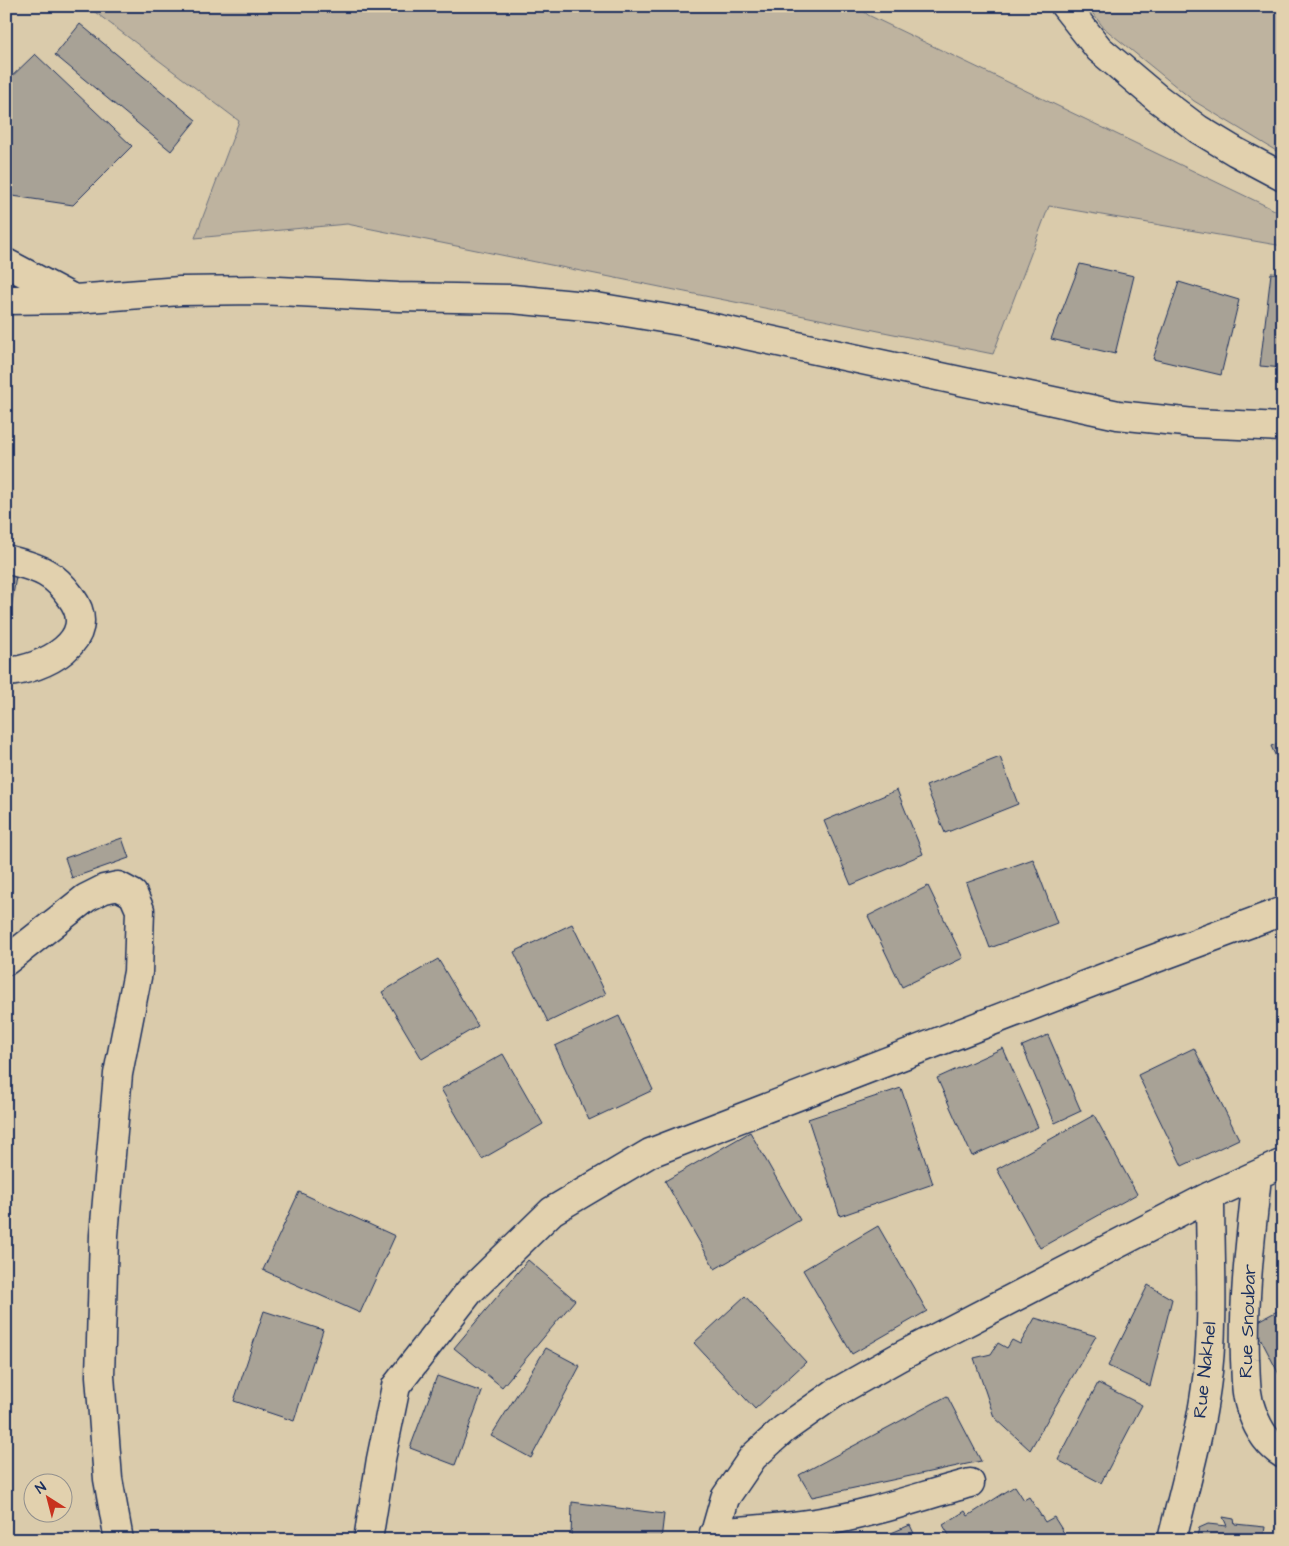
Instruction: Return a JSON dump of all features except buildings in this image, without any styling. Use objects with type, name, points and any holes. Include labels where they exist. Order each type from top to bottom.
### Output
[{"type":"street","points":[[1065,6],[1099,49],[1157,98],[1198,129],[1283,177]]},
{"type":"street","points":[[6,263],[75,300]]},
{"type":"street","points":[[6,300],[75,300],[180,291],[259,290],[398,297],[512,299],[586,306],[686,322],[1118,415],[1203,424],[1283,427]]},
{"type":"street","points":[[6,559],[46,573],[62,585],[75,602],[79,616],[78,632],[68,648],[52,660],[18,672],[6,672]]},
{"type":"street","points":[[6,961],[86,898],[104,889],[118,886],[132,894],[140,910],[138,972],[118,1074],[104,1235],[100,1376],[108,1479],[119,1540]]},
{"type":"street","points":[[368,1540],[381,1459],[396,1386],[469,1292],[552,1211],[650,1153],[1124,970],[1283,911]]},
{"type":"street","points":[[970,1483],[822,1522],[714,1536],[724,1498],[753,1457],[784,1428],[828,1398],[898,1357],[1210,1196],[1283,1163]]},
{"type":"street","name":"Rue Snoubar","points":[[1257,1176],[1244,1337],[1246,1387],[1251,1410],[1261,1432],[1274,1448],[1283,1454]]},
{"type":"street","name":"Rue Nakhel","points":[[1172,1540],[1197,1443],[1207,1386],[1211,1326],[1210,1196]]},
{"type":"shaded area","points":[[87,6],[858,6],[868,15],[1283,214],[1283,246],[1049,206],[993,354],[347,224],[195,238],[239,121]]},
{"type":"shaded area","points":[[1087,6],[1283,6],[1283,155],[1194,101],[1104,28]]}]
